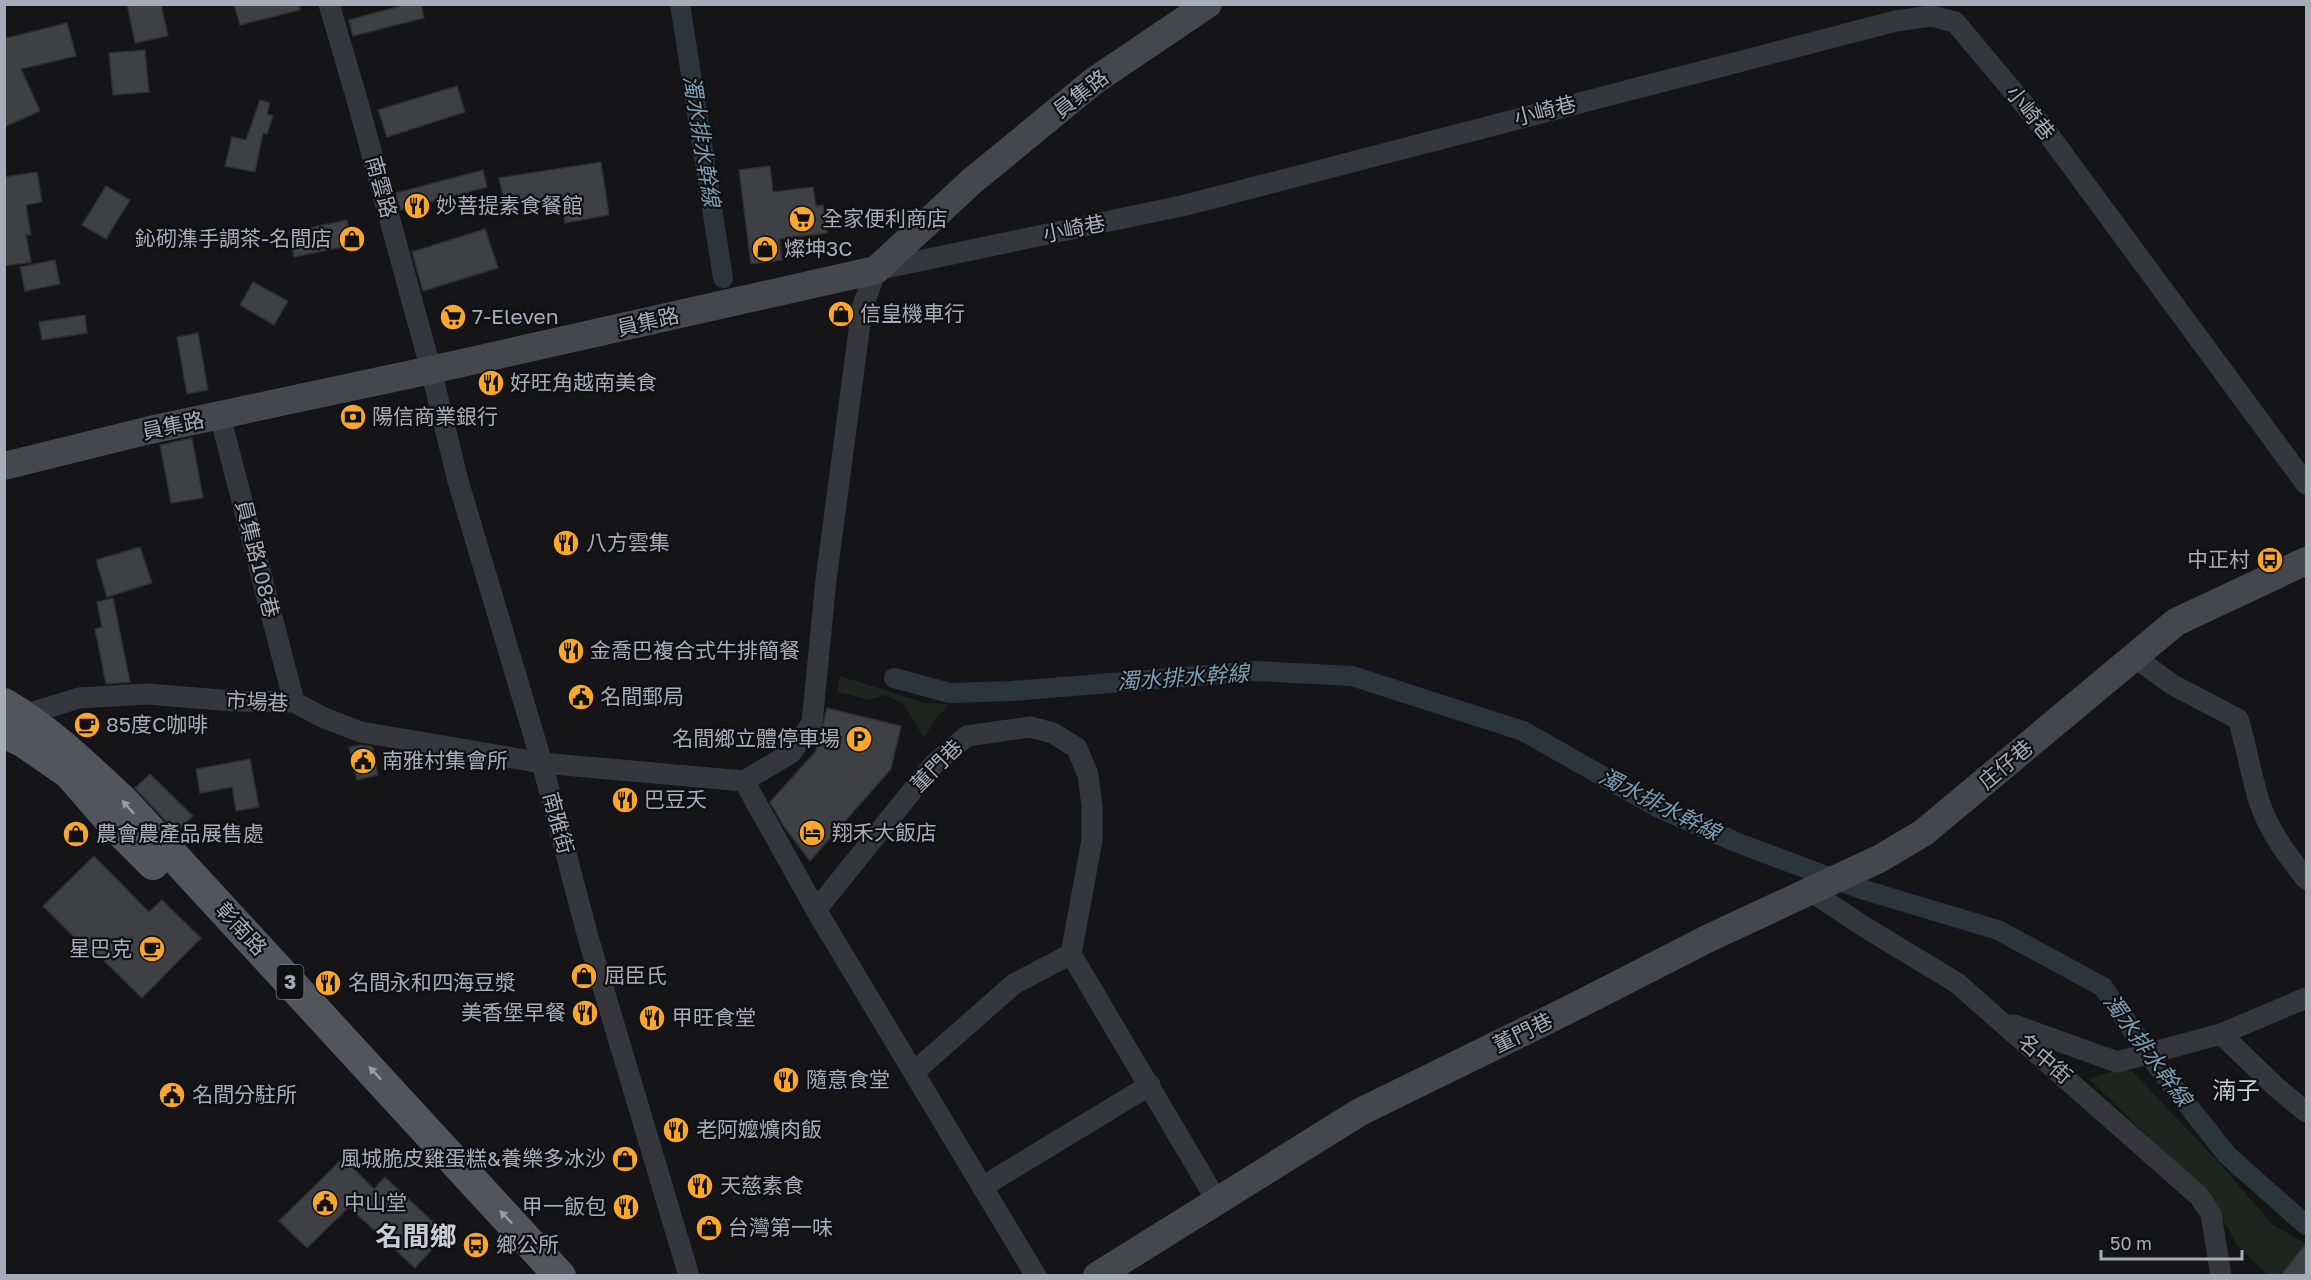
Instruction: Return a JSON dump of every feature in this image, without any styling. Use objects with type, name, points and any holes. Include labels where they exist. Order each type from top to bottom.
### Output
[{"type":"main road","name":"彰南路","points":[[9,718],[24,742],[69,773],[115,826],[165,877],[532,1275]]},
{"type":"main road","name":"彰南路","points":[[9,718],[80,760],[123,801],[560,1275]]},
{"type":"street","name":"南雲路","points":[[329,4],[431,370]]},
{"type":"street","name":"員集路","points":[[4,466],[150,430],[431,370],[876,270],[972,181],[1085,88],[1208,4]]},
{"type":"street","name":"小崎巷","points":[[876,270],[1186,205],[1896,21],[1931,16],[1955,22],[2043,127],[2307,484]]},
{"type":"street","points":[[876,270],[862,308],[826,580],[812,723],[791,753],[744,781],[816,910],[1036,1275]]},
{"type":"street","name":"南雅街","points":[[431,370],[458,481],[542,763],[588,937],[689,1275]]},
{"type":"street","name":"員集路108巷","points":[[220,416],[294,702]]},
{"type":"street","name":"庄仔巷","points":[[1836,878],[1870,863],[1923,833],[2176,622],[2307,561]]},
{"type":"street","points":[[2133,656],[2173,685],[2238,719],[2247,745],[2260,804],[2277,842],[2307,879]]},
{"type":"street","name":"市場巷","points":[[9,718],[79,698],[147,694],[233,701],[294,702],[324,718],[361,732],[542,763],[744,781]]},
{"type":"street","name":"董門巷","points":[[816,910],[934,764],[967,736],[1030,727],[1053,733],[1077,748],[1088,775],[1092,806],[1092,840],[1071,954]]},
{"type":"street","name":"董門巷","points":[[1097,1275],[1360,1112],[1836,878]]},
{"type":"street","name":"名中街","points":[[1809,890],[1957,983],[2199,1196],[2211,1214],[2221,1275]]},
{"type":"street","points":[[915,1071],[1014,984],[1071,954],[1217,1201]]},
{"type":"street","points":[[1999,1020],[2117,1062],[2221,1034],[2307,998]]},
{"type":"street","points":[[2221,1034],[2276,1087],[2307,1112]]},
{"type":"street","points":[[982,1187],[1150,1085]]},
{"type":"shaded area","points":[[840,676],[925,703],[949,704],[935,720],[924,738],[904,704],[884,695],[870,700],[838,692]]},
{"type":"shaded area","points":[[2129,1068],[2221,1165],[2273,1225],[2306,1244],[2306,1275],[2268,1275],[2237,1245],[2212,1199],[2088,1078]]},
{"type":"building","points":[[127,4],[161,4],[168,36],[135,43]]},
{"type":"building","points":[[234,4],[299,4],[300,10],[240,25]]},
{"type":"building","points":[[408,4],[421,4],[424,18],[353,36],[349,20]]},
{"type":"building","points":[[67,23],[76,56],[21,69],[40,111],[4,127],[4,33],[7,38]]},
{"type":"building","points":[[145,50],[149,92],[113,95],[109,53]]},
{"type":"building","points":[[457,86],[465,112],[387,137],[378,110]]},
{"type":"building","points":[[260,100],[270,103],[267,114],[273,116],[267,134],[263,133],[255,172],[225,166],[232,137],[246,140]]},
{"type":"building","points":[[601,162],[609,215],[565,223],[560,195],[505,205],[499,178]]},
{"type":"building","points":[[770,166],[773,192],[813,187],[816,206],[823,205],[827,233],[779,239],[782,260],[751,264],[739,170]]},
{"type":"building","points":[[483,170],[487,187],[400,210],[396,193]]},
{"type":"building","points":[[37,172],[42,202],[26,205],[31,235],[26,235],[31,262],[4,266],[4,177]]},
{"type":"building","points":[[106,186],[130,200],[106,239],[82,225]]},
{"type":"building","points":[[347,220],[352,245],[294,257],[289,232]]},
{"type":"building","points":[[485,229],[498,268],[423,291],[412,252]]},
{"type":"building","points":[[55,260],[60,284],[25,291],[20,267]]},
{"type":"building","points":[[253,282],[288,301],[274,325],[240,305]]},
{"type":"building","points":[[85,315],[87,333],[42,340],[39,322]]},
{"type":"building","points":[[198,333],[208,390],[187,394],[177,337]]},
{"type":"building","points":[[192,438],[203,498],[171,503],[160,445]]},
{"type":"building","points":[[140,547],[152,583],[107,597],[96,560]]},
{"type":"building","points":[[113,598],[130,682],[106,684],[95,629],[102,627],[97,602]]},
{"type":"building","name":"翔禾大飯店","points":[[827,708],[901,726],[891,769],[810,861],[785,828],[770,802],[816,751]]},
{"type":"building","name":"南雅村集會所","points":[[360,745],[372,747],[378,775],[357,780],[349,747]]},
{"type":"building","points":[[250,759],[259,807],[236,811],[232,787],[200,793],[196,769]]},
{"type":"building","points":[[150,774],[193,816],[176,832],[135,788]]},
{"type":"building","points":[[94,856],[149,912],[162,900],[201,938],[142,998],[95,952],[92,955],[43,906]]},
{"type":"building","points":[[343,1158],[374,1189],[385,1177],[446,1234],[415,1268],[349,1207],[307,1248],[279,1221]]},
{"type":"building","points":[[2307,1242],[2307,1275],[2281,1275]]},
{"type":"waterway","name":"濁水排水幹線","points":[[680,4],[723,278]]},
{"type":"waterway","name":"濁水排水幹線","points":[[894,678],[950,693],[1012,691],[1256,671],[1352,676],[1523,731],[1657,807],[1738,843],[1861,889],[1998,930],[2103,987],[2157,1066],[2227,1155],[2306,1225]]},
{"type":"place","name":"妙菩提素食餐館","points":[[417,206]]},
{"type":"place","name":"全家便利商店","points":[[802,219]]},
{"type":"place","name":"鈊砌潗手調茶-名間店","points":[[352,239]]},
{"type":"place","name":"燦坤3C","points":[[765,249]]},
{"type":"place","name":"信皇機車行","points":[[841,314]]},
{"type":"place","name":"7-Eleven","points":[[453,317]]},
{"type":"place","name":"好旺角越南美食","points":[[491,383]]},
{"type":"place","name":"陽信商業銀行","points":[[353,417]]},
{"type":"place","name":"八方雲集","points":[[566,543]]},
{"type":"place","name":"中正村","points":[[2270,560]]},
{"type":"place","name":"金喬巴複合式牛排簡餐","points":[[571,651]]},
{"type":"place","name":"名間郵局","points":[[581,697]]},
{"type":"place","name":"85度C咖啡","points":[[87,725]]},
{"type":"place","name":"名間鄉立體停車場","points":[[859,739]]},
{"type":"place","name":"南雅村集會所","points":[[363,761]]},
{"type":"place","name":"巴豆夭","points":[[625,800]]},
{"type":"place","name":"翔禾大飯店","points":[[812,833]]},
{"type":"place","name":"農會農產品展售處","points":[[76,834]]},
{"type":"place","name":"星巴克","points":[[152,949]]},
{"type":"place","name":"屈臣氏","points":[[584,976]]},
{"type":"place","name":"名間永和四海豆漿","points":[[328,983]]},
{"type":"place","name":"美香堡早餐","points":[[585,1013]]},
{"type":"place","name":"甲旺食堂","points":[[652,1018]]},
{"type":"place","name":"隨意食堂","points":[[786,1080]]},
{"type":"place","name":"名間分駐所","points":[[172,1095]]},
{"type":"place","name":"老阿嬤爌肉飯","points":[[676,1130]]},
{"type":"place","name":"風城脆皮雞蛋糕&養樂多冰沙","points":[[625,1159]]},
{"type":"place","name":"天慈素食","points":[[700,1186]]},
{"type":"place","name":"中山堂","points":[[325,1203]]},
{"type":"place","name":"甲一飯包","points":[[626,1207]]},
{"type":"place","name":"台灣第一味","points":[[709,1228]]},
{"type":"place","name":"鄉公所","points":[[476,1245]]},
{"type":"district","name":"湳子","points":[[2236,1091]]},
{"type":"district","name":"名間鄉","points":[[416,1237]]}]
